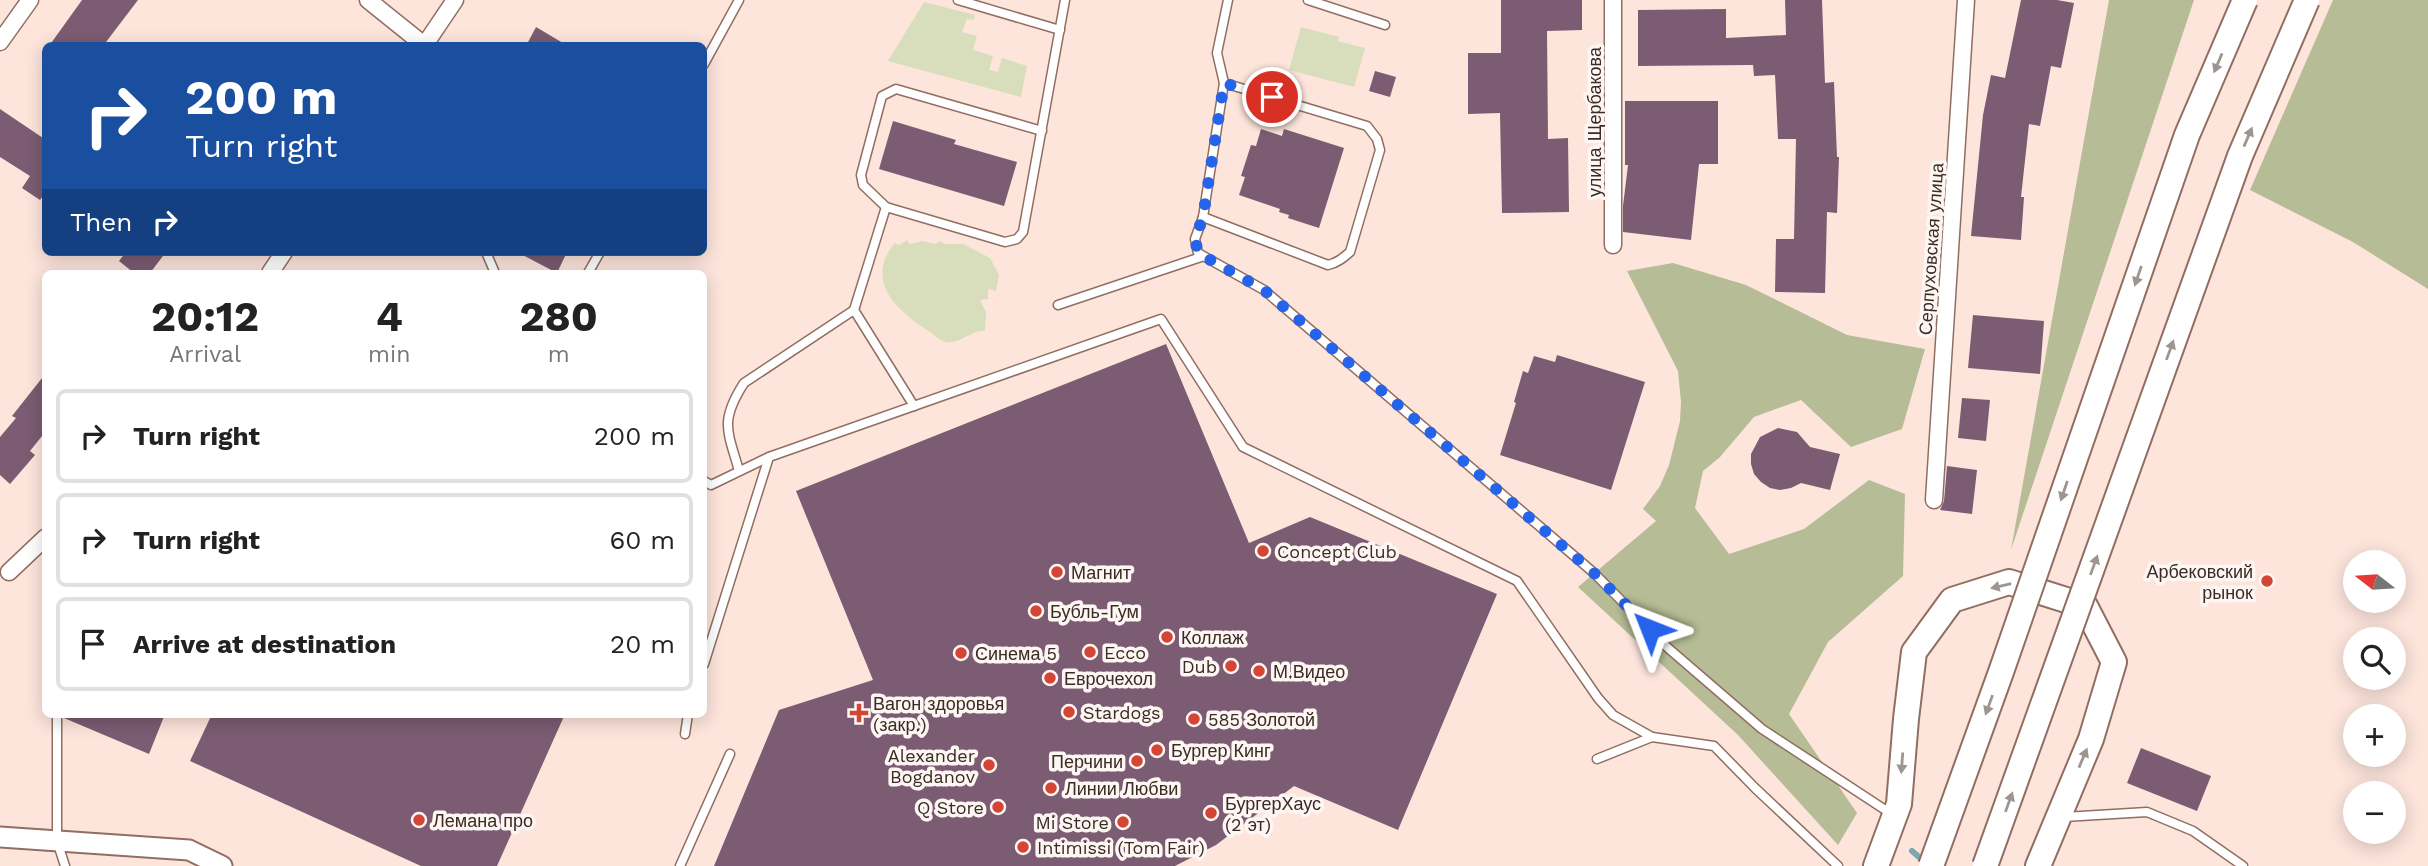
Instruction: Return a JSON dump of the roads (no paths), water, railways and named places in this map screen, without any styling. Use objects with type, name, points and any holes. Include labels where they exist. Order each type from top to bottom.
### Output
[{"type":"main road","points":[[1931,866],[2187,135],[2245,0]]},
{"type":"main road","points":[[1986,866],[2240,156],[2307,0]]},
{"type":"main road","points":[[1876,866],[1899,804],[1914,652],[1952,600],[2009,582],[2085,606],[2114,662],[2091,739],[2038,866]]},
{"type":"street","points":[[0,42],[30,0]]},
{"type":"street","points":[[368,0],[420,42]]},
{"type":"street","points":[[426,42],[455,0]]},
{"type":"street","name":"улица Щербакова","points":[[1613,0],[1613,245]]},
{"type":"street","name":"Серпуховская улица","points":[[1934,500],[1966,0]]},
{"type":"street","points":[[9,572],[42,541]]},
{"type":"street","points":[[0,837],[189,850],[222,866]]},
{"type":"lane","points":[[707,59],[739,0]]},
{"type":"lane","points":[[958,0],[1060,30]]},
{"type":"lane","points":[[1042,131],[896,89],[890,90],[882,96],[861,175],[863,185],[886,207],[1005,242],[1017,239],[1023,232],[1042,131],[1065,0]]},
{"type":"lane","points":[[1228,0],[1217,53],[1224,83],[1203,217],[1195,239],[1201,257],[1264,290],[1594,573],[1668,648],[1762,729],[1894,816]]},
{"type":"lane","points":[[1308,0],[1385,25]]},
{"type":"lane","points":[[1203,217],[1328,265],[1333,264],[1350,252],[1380,149],[1377,139],[1367,125],[1224,83]]},
{"type":"lane","points":[[739,471],[726,422],[733,401],[744,383],[854,310],[886,207]]},
{"type":"lane","points":[[1058,305],[1201,257]]},
{"type":"lane","points":[[854,310],[914,406]]},
{"type":"lane","points":[[707,483],[711,485],[769,457],[1161,319],[1243,447],[1517,581],[1598,698],[1613,715],[1652,737],[1714,746],[1838,866]]},
{"type":"lane","points":[[707,654],[769,457]]},
{"type":"lane","points":[[57,718],[57,841],[65,866]]},
{"type":"lane","points":[[685,734],[687,718]]},
{"type":"lane","points":[[1597,759],[1652,737]]},
{"type":"lane","points":[[680,866],[730,754]]},
{"type":"lane","points":[[2058,817],[2147,812],[2193,831],[2243,866]]},
{"type":"waterway","points":[[1912,851],[1926,863]]},
{"type":"place","name":"Concept Club","points":[[1263,551]]},
{"type":"place","name":"Магнит","points":[[1057,572]]},
{"type":"place","name":"Арбековский рынок","points":[[2267,581]]},
{"type":"place","name":"Бубль-Гум","points":[[1036,611]]},
{"type":"place","name":"Коллаж","points":[[1167,637]]},
{"type":"place","name":"Ecco","points":[[1090,652]]},
{"type":"place","name":"Синема 5","points":[[961,653]]},
{"type":"place","name":"Dub","points":[[1231,666]]},
{"type":"place","name":"М.Видео","points":[[1259,671]]},
{"type":"place","name":"Еврочехол","points":[[1050,678]]},
{"type":"place","name":"Stardogs","points":[[1069,712]]},
{"type":"place","name":"Вагон здоровья (закр.)","points":[[859,713]]},
{"type":"place","name":"585 Золотой","points":[[1194,719]]},
{"type":"place","name":"Бургер Кинг","points":[[1157,750]]},
{"type":"place","name":"Перчини","points":[[1137,761]]},
{"type":"place","name":"Alexander Bogdanov","points":[[989,765]]},
{"type":"place","name":"Линии Любви","points":[[1051,788]]},
{"type":"place","name":"Q Store","points":[[998,807]]},
{"type":"place","name":"БургерХаус (2 эт)","points":[[1211,813]]},
{"type":"place","name":"Лемана про","points":[[419,820]]},
{"type":"place","name":"Mi Store","points":[[1123,822]]},
{"type":"place","name":"Intimissi (Tom Fair)","points":[[1023,847]]}]
